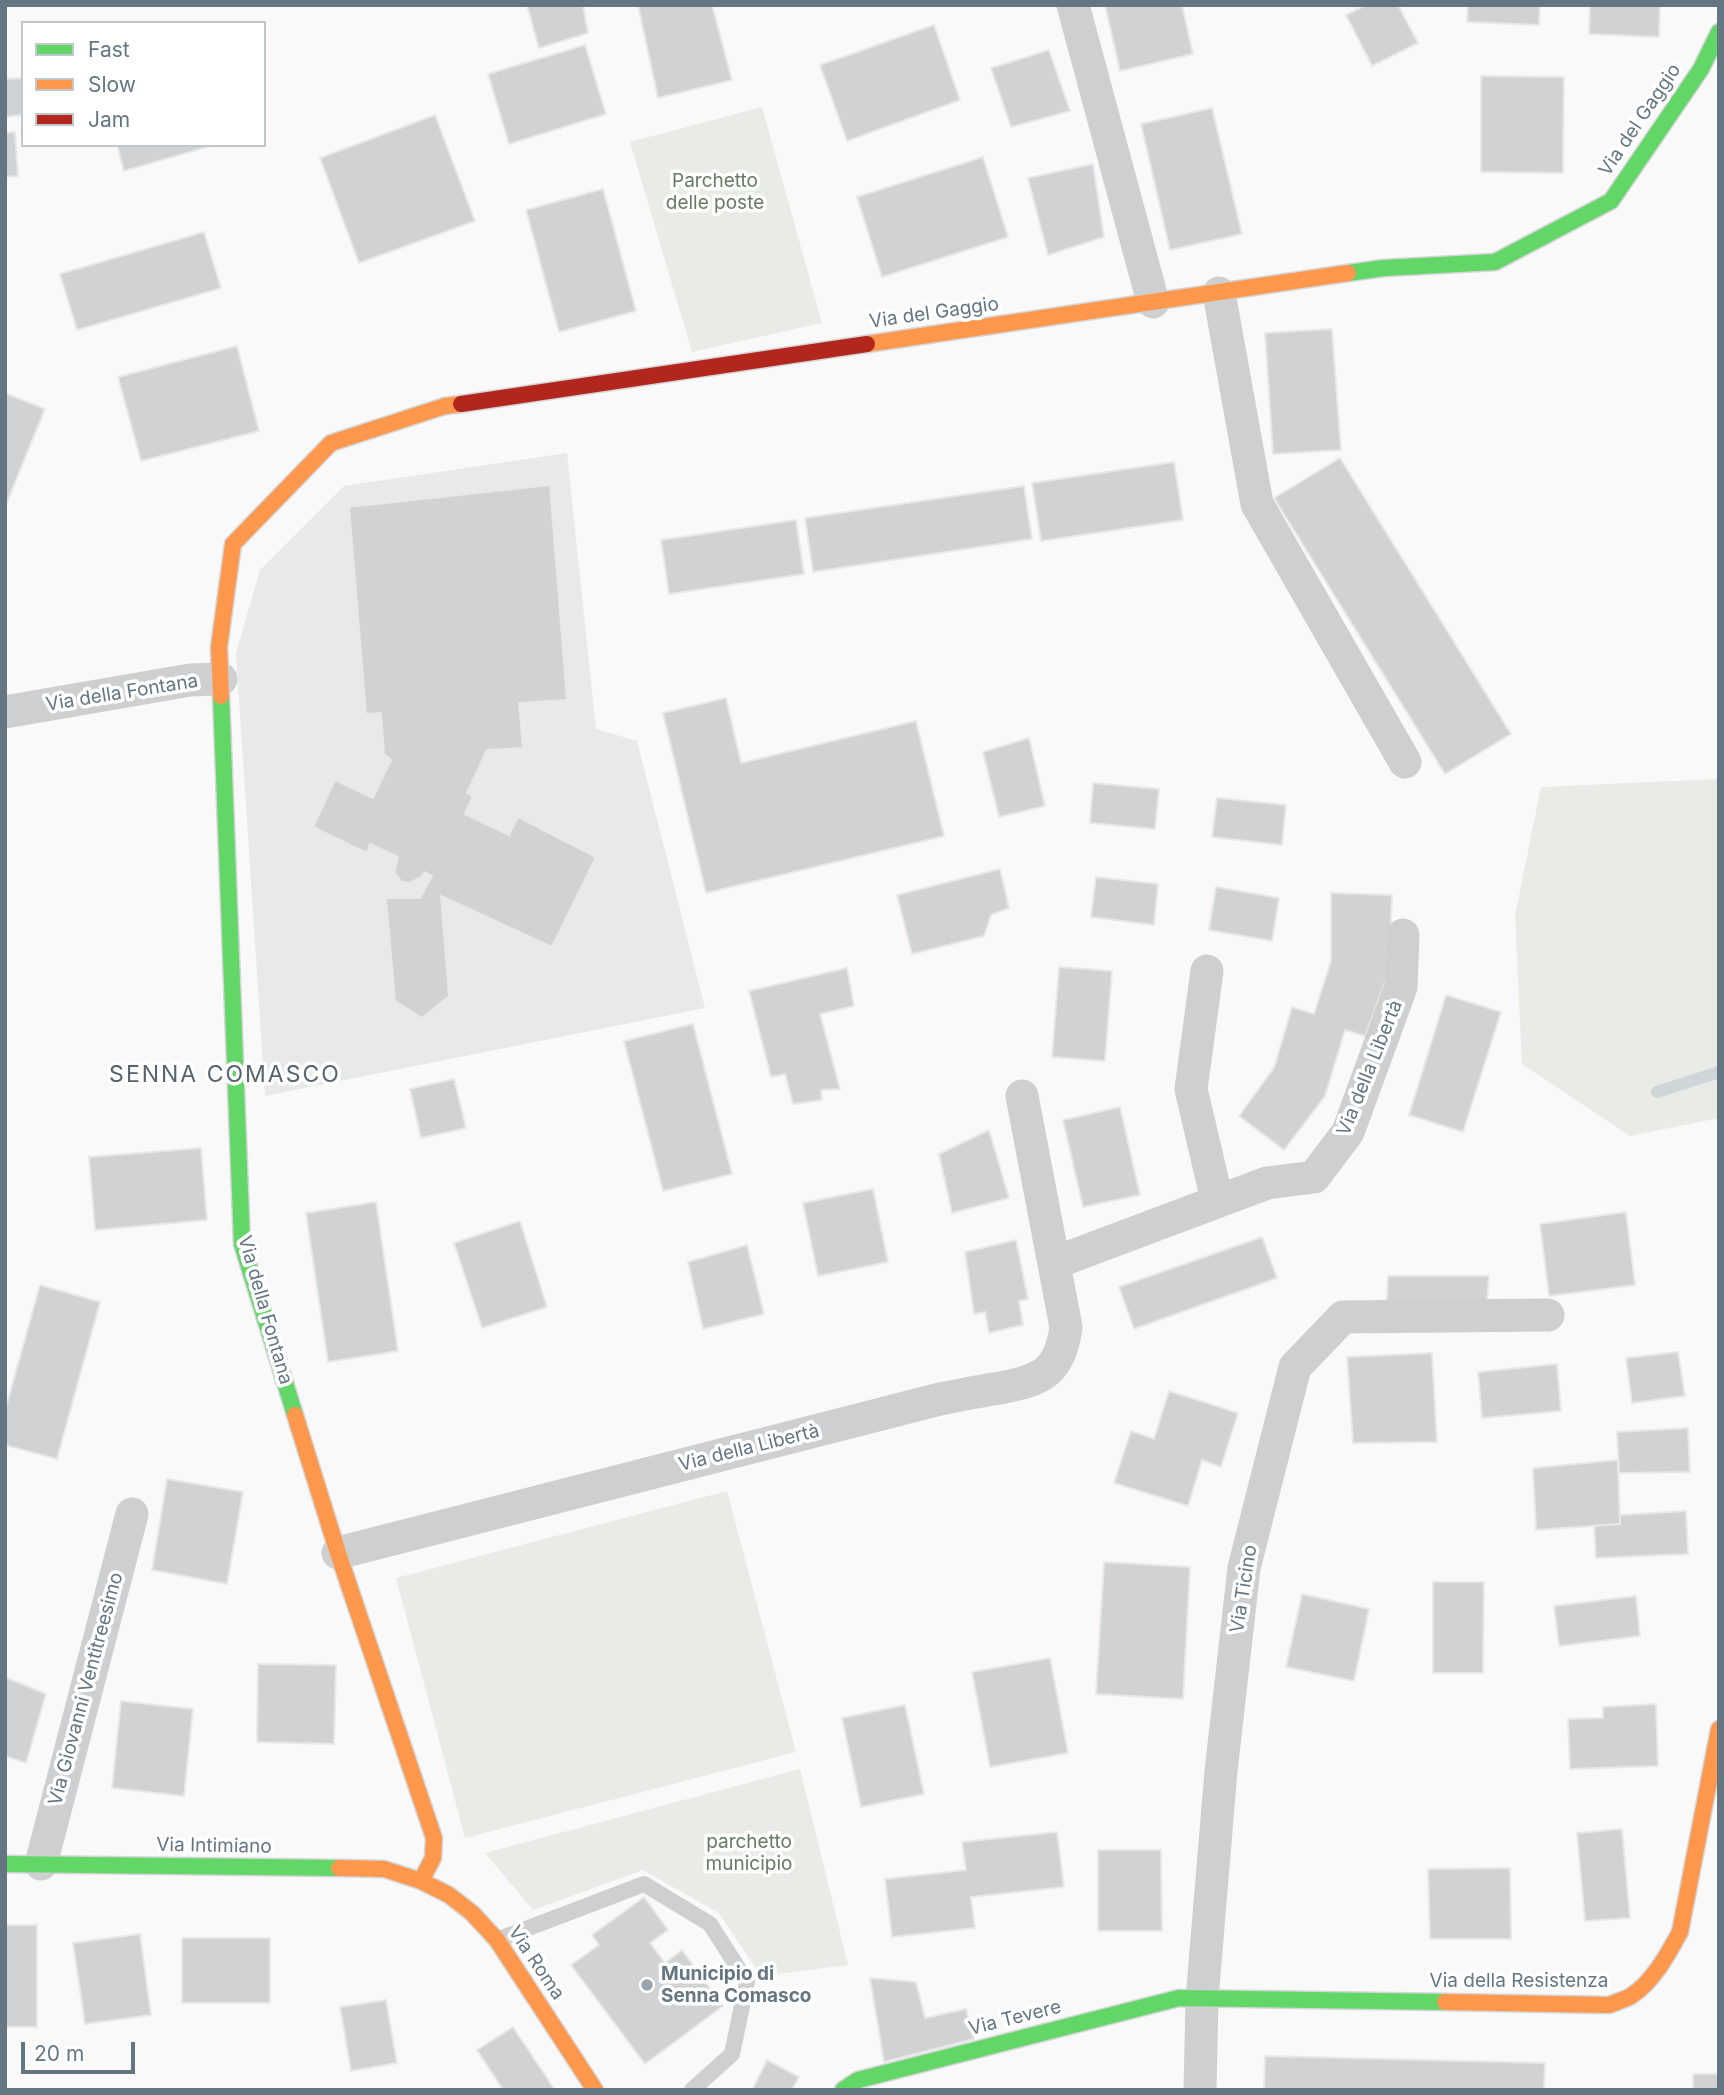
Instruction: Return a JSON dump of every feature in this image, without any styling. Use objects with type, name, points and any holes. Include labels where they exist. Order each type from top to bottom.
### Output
[{"type":"street","points":[[1073,5],[1153,302]]},
{"type":"street","name":"Via del Gaggio","points":[[220,679],[219,647],[233,544],[331,443],[445,406],[1384,268],[1495,262],[1611,201],[1701,69],[1719,32]]},
{"type":"street","points":[[1219,293],[1257,504],[1405,762]]},
{"type":"street","name":"Via della Fontana","points":[[5,712],[190,680],[220,679],[243,1244],[338,1553],[434,1838],[433,1858],[421,1881]]},
{"type":"street","name":"Via della Libertà","points":[[1054,1263],[1267,1183],[1314,1177],[1348,1132],[1401,987],[1402,935]]},
{"type":"street","points":[[1206,971],[1191,1089],[1217,1200]]},
{"type":"street","name":"Via della Libertà","points":[[338,1553],[940,1399],[1030,1382],[1045,1374],[1062,1350],[1066,1327],[1023,1096]]},
{"type":"street","name":"Via Ticino","points":[[1200,2090],[1202,1998],[1221,1771],[1244,1568],[1295,1367],[1343,1317],[1548,1315]]},
{"type":"street","name":"Via Giovanni Ventitreesimo","points":[[41,1864],[132,1514]]},
{"type":"street","name":"Via della Resistenza","points":[[1202,1998],[1609,2005],[1631,1996],[1666,1957],[1680,1932],[1719,1729]]},
{"type":"street","name":"Via Intimiano","points":[[5,1864],[384,1869],[421,1881]]},
{"type":"street","name":"Via Roma","points":[[421,1881],[449,1895],[472,1913],[497,1940],[595,2090]]},
{"type":"street","name":"Via Tevere","points":[[843,2090],[858,2080],[876,2074],[1179,1998],[1202,1998]]},
{"type":"lane","points":[[497,1940],[644,1884],[710,1924],[747,1982],[732,2054],[692,2090]]},
{"type":"shaded area","points":[[567,453],[596,729],[637,741],[705,1008],[265,1096],[236,653],[260,570],[344,486]]},
{"type":"green space","name":"Parchetto delle poste","points":[[762,107],[822,323],[692,352],[630,142]]},
{"type":"green space","points":[[1719,779],[1719,1118],[1630,1136],[1522,1064],[1515,916],[1541,787]]},
{"type":"green space","points":[[727,1491],[796,1752],[465,1838],[396,1578]]},
{"type":"green space","name":"parchetto municipio","points":[[800,1769],[848,1965],[761,1976],[719,1913],[643,1870],[533,1910],[485,1853]]},
{"type":"building","points":[[527,5],[583,5],[588,33],[539,48]]},
{"type":"building","points":[[638,5],[712,5],[732,80],[658,98]]},
{"type":"building","points":[[1105,5],[1182,5],[1193,54],[1120,71]]},
{"type":"building","points":[[1366,5],[1398,5],[1418,43],[1372,66],[1346,15]]},
{"type":"building","points":[[1468,5],[1540,5],[1539,25],[1467,22]]},
{"type":"building","points":[[1590,5],[1660,5],[1659,37],[1589,34]]},
{"type":"building","points":[[934,25],[960,100],[847,141],[820,65]]},
{"type":"building","points":[[585,45],[606,114],[509,144],[488,74]]},
{"type":"building","points":[[1049,50],[1070,111],[1011,127],[991,68]]},
{"type":"building","points":[[1481,76],[1564,77],[1563,173],[1481,172]]},
{"type":"building","points":[[21,78],[21,115],[5,117],[5,79]]},
{"type":"building","points":[[1212,108],[1242,234],[1170,250],[1141,124]]},
{"type":"building","points":[[435,115],[475,221],[359,263],[320,158]]},
{"type":"building","points":[[15,132],[18,176],[5,177],[5,133]]},
{"type":"building","points":[[118,147],[207,147],[124,171]]},
{"type":"building","points":[[983,157],[1008,237],[882,277],[857,197]]},
{"type":"building","points":[[1093,164],[1104,237],[1048,255],[1028,178]]},
{"type":"building","points":[[603,189],[636,311],[559,332],[526,210]]},
{"type":"building","points":[[204,232],[221,288],[77,330],[60,274]]},
{"type":"building","points":[[1332,329],[1341,450],[1273,454],[1265,333]]},
{"type":"building","points":[[237,346],[259,431],[141,461],[118,377]]},
{"type":"building","points":[[5,393],[45,409],[5,507]]},
{"type":"building","points":[[1340,458],[1511,734],[1445,774],[1274,498]]},
{"type":"building","points":[[1174,462],[1183,520],[1041,541],[1032,483]]},
{"type":"building","points":[[550,485],[567,700],[519,703],[523,748],[487,750],[467,793],[473,796],[465,814],[509,835],[518,817],[596,857],[552,947],[441,896],[449,996],[422,1018],[395,1001],[386,898],[420,898],[432,876],[424,872],[410,883],[402,882],[394,873],[398,857],[370,844],[367,853],[313,827],[335,780],[373,798],[391,760],[384,754],[381,713],[366,714],[349,507]]},
{"type":"building","points":[[1024,486],[1032,539],[813,572],[805,518]]},
{"type":"building","points":[[796,520],[804,574],[669,594],[661,540]]},
{"type":"building","points":[[726,698],[741,763],[916,721],[944,836],[706,893],[663,713]]},
{"type":"building","points":[[1029,738],[1045,806],[999,817],[983,752]]},
{"type":"building","points":[[1093,783],[1159,789],[1155,829],[1090,823]]},
{"type":"building","points":[[1217,798],[1286,805],[1282,845],[1212,837]]},
{"type":"building","points":[[1000,869],[1009,908],[991,915],[984,936],[912,954],[897,895]]},
{"type":"building","points":[[1096,877],[1158,884],[1154,925],[1091,917]]},
{"type":"building","points":[[1216,887],[1279,898],[1272,941],[1209,930]]},
{"type":"building","points":[[1331,893],[1392,895],[1389,972],[1365,1036],[1345,1030],[1325,1096],[1284,1150],[1239,1116],[1274,1068],[1292,1007],[1314,1014],[1331,961]]},
{"type":"building","points":[[1059,967],[1112,971],[1105,1061],[1052,1057]]},
{"type":"building","points":[[847,968],[854,1006],[820,1014],[840,1089],[821,1090],[822,1100],[793,1104],[785,1074],[771,1077],[749,991]]},
{"type":"building","points":[[1446,995],[1501,1012],[1463,1132],[1409,1115]]},
{"type":"building","points":[[693,1024],[732,1174],[663,1191],[624,1041]]},
{"type":"building","points":[[454,1079],[466,1128],[421,1138],[410,1089]]},
{"type":"building","points":[[1120,1107],[1140,1195],[1083,1207],[1063,1120]]},
{"type":"building","points":[[989,1130],[1009,1198],[952,1213],[939,1154]]},
{"type":"building","points":[[201,1148],[207,1220],[95,1230],[89,1157]]},
{"type":"building","points":[[873,1189],[888,1262],[818,1276],[803,1203]]},
{"type":"building","points":[[376,1202],[398,1351],[328,1362],[306,1213]]},
{"type":"building","points":[[1626,1212],[1635,1285],[1549,1296],[1540,1224]]},
{"type":"building","points":[[520,1221],[547,1307],[482,1328],[454,1243]]},
{"type":"building","points":[[1262,1237],[1277,1278],[1134,1329],[1119,1287]]},
{"type":"building","points":[[1016,1240],[1028,1299],[1019,1301],[1023,1325],[989,1333],[985,1312],[974,1314],[965,1252]]},
{"type":"building","points":[[747,1245],[764,1314],[703,1329],[688,1262]]},
{"type":"building","points":[[1388,1276],[1489,1276],[1486,1315],[1386,1317]]},
{"type":"building","points":[[40,1285],[100,1302],[57,1459],[5,1445],[5,1411]]},
{"type":"building","points":[[1678,1352],[1685,1396],[1632,1403],[1626,1358]]},
{"type":"building","points":[[1432,1353],[1437,1442],[1353,1443],[1347,1357]]},
{"type":"building","points":[[1557,1364],[1561,1411],[1482,1418],[1478,1372]]},
{"type":"building","points":[[1169,1391],[1238,1413],[1221,1467],[1202,1460],[1188,1506],[1114,1483],[1131,1431],[1154,1439]]},
{"type":"building","points":[[1688,1428],[1690,1472],[1619,1473],[1617,1432]]},
{"type":"building","points":[[1618,1460],[1620,1524],[1536,1530],[1533,1468]]},
{"type":"building","points":[[167,1479],[243,1492],[227,1584],[152,1570]]},
{"type":"building","points":[[1686,1511],[1688,1554],[1596,1558],[1594,1526],[1620,1524],[1620,1515]]},
{"type":"building","points":[[1104,1562],[1190,1567],[1183,1699],[1096,1694]]},
{"type":"building","points":[[1433,1582],[1484,1582],[1483,1673],[1433,1673]]},
{"type":"building","points":[[1302,1594],[1369,1609],[1354,1681],[1286,1667]]},
{"type":"building","points":[[1636,1596],[1640,1636],[1559,1646],[1554,1606]]},
{"type":"building","points":[[1050,1658],[1068,1753],[990,1767],[972,1672]]},
{"type":"building","points":[[258,1664],[336,1665],[334,1744],[257,1742]]},
{"type":"building","points":[[5,1677],[46,1694],[26,1763],[5,1756]]},
{"type":"building","points":[[121,1701],[193,1709],[184,1796],[112,1788]]},
{"type":"building","points":[[1656,1704],[1658,1766],[1570,1769],[1568,1719],[1603,1718],[1603,1707]]},
{"type":"building","points":[[905,1705],[924,1794],[861,1807],[842,1718]]},
{"type":"building","points":[[1622,1829],[1630,1918],[1585,1921],[1577,1833]]},
{"type":"building","points":[[1057,1832],[1064,1887],[971,1897],[975,1928],[892,1937],[885,1879],[966,1870],[962,1842]]},
{"type":"building","points":[[1098,1850],[1161,1850],[1162,1931],[1098,1931]]},
{"type":"building","points":[[1510,1868],[1511,1939],[1430,1939],[1428,1869]]},
{"type":"building","name":"Municipio di Senna Comasco","points":[[644,1897],[668,1930],[650,1943],[665,1963],[682,1950],[723,2006],[645,2064],[571,1965],[599,1945],[592,1935]]},
{"type":"building","points":[[5,1925],[37,1925],[37,2027],[5,2027]]},
{"type":"building","points":[[140,1934],[151,2015],[85,2024],[73,1943]]},
{"type":"building","points":[[182,1938],[270,1938],[270,2003],[182,2003]]},
{"type":"building","points":[[870,1978],[916,1982],[925,2018],[966,2009],[974,2039],[884,2062]]},
{"type":"building","points":[[386,2000],[397,2063],[351,2071],[340,2007]]},
{"type":"building","points":[[513,2027],[555,2090],[503,2090],[477,2050]]},
{"type":"building","points":[[1265,2056],[1545,2063],[1544,2090],[1264,2090]]},
{"type":"building","points":[[767,2060],[799,2077],[792,2090],[752,2090]]},
{"type":"building","points":[[1693,2074],[1719,2074],[1719,2090],[1693,2090]]},
{"type":"waterway","points":[[1657,1092],[1719,1072]]},
{"type":"traffic: fast","points":[[1348,273],[1384,268],[1495,262],[1611,201],[1701,69],[1719,32]]},
{"type":"traffic: fast","points":[[221,696],[242,1244],[295,1415]]},
{"type":"traffic: fast","points":[[5,1864],[339,1868]]},
{"type":"traffic: fast","points":[[843,2090],[858,2080],[1179,1998],[1445,2002]]},
{"type":"traffic: slow","points":[[867,344],[1348,273]]},
{"type":"traffic: slow","points":[[221,696],[219,647],[233,544],[331,443],[445,406],[461,404]]},
{"type":"traffic: slow","points":[[295,1415],[338,1553],[434,1838],[433,1858],[421,1881]]},
{"type":"traffic: slow","points":[[1445,2002],[1609,2005],[1639,1990],[1659,1967],[1680,1932],[1719,1729]]},
{"type":"traffic: slow","points":[[339,1868],[384,1869],[421,1881],[449,1895],[472,1913],[497,1940],[595,2090]]},
{"type":"traffic: jam","points":[[461,404],[867,344]]},
{"type":"place","name":"Municipio di Senna Comasco","points":[[647,1985]]},
{"type":"district","name":"SENNA COMASCO","points":[[225,1075]]}]
